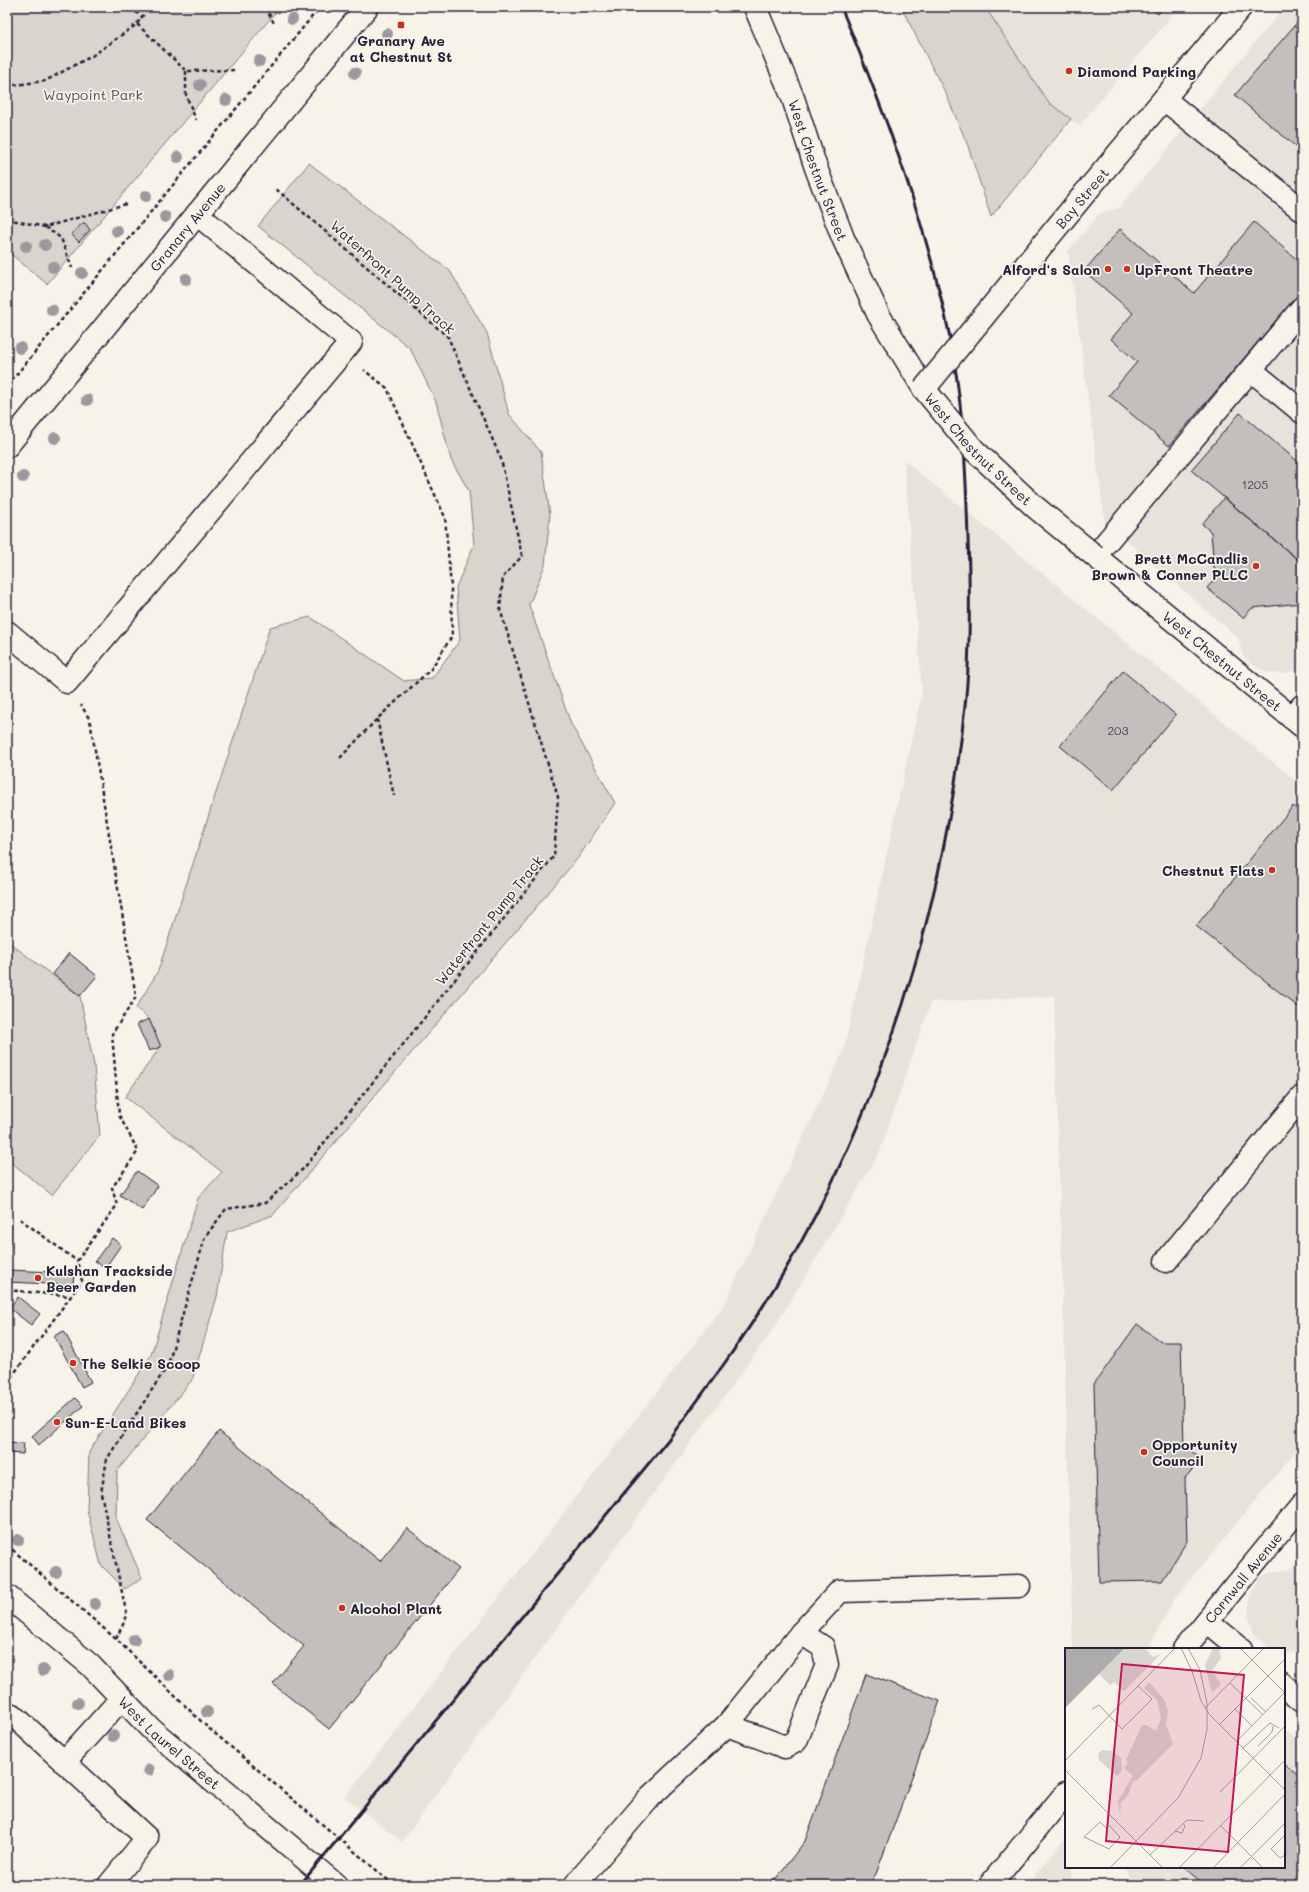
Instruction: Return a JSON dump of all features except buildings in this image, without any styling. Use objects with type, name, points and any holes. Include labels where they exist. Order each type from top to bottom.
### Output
[{"type":"street","name":"Granary Avenue","points":[[7,446],[367,7]]},
{"type":"street","name":"West Chestnut Street","points":[[755,7],[793,98],[816,168],[843,238],[878,314],[924,389],[974,450],[1035,507],[1299,717]]},
{"type":"street","name":"Bay Street","points":[[924,389],[1241,7]]},
{"type":"street","points":[[1164,99],[1302,210]]},
{"type":"street","points":[[7,632],[67,682],[350,342],[196,214]]},
{"type":"street","points":[[1095,556],[1302,308]]},
{"type":"street","points":[[1251,370],[1302,412]]},
{"type":"street","points":[[1166,1261],[1302,1098]]},
{"type":"street","name":"Cornwall Avenue","points":[[1185,1648],[1302,1505]]},
{"type":"street","points":[[575,1885],[651,1796],[727,1725],[801,1633],[840,1591],[1019,1586]]},
{"type":"street","name":"West Laurel Street","points":[[7,1596],[90,1665],[151,1729],[336,1885]]},
{"type":"street","points":[[1207,1621],[1240,1648]]},
{"type":"street","points":[[727,1725],[785,1747],[796,1741],[827,1664],[823,1647],[801,1633]]},
{"type":"street","points":[[1285,1686],[1302,1700]]},
{"type":"street","points":[[64,1762],[122,1698]]},
{"type":"street","points":[[13,1715],[147,1838],[109,1885]]},
{"type":"street","points":[[990,1885],[1065,1794]]},
{"type":"path","points":[[130,7],[142,17]]},
{"type":"path","points":[[7,86],[45,81],[92,56],[137,24],[150,7]]},
{"type":"path","points":[[265,7],[275,25]]},
{"type":"path","points":[[7,386],[320,7]]},
{"type":"path","points":[[137,24],[186,71],[237,70]]},
{"type":"path","points":[[186,71],[186,95],[196,120]]},
{"type":"path","name":"Waterfront Pump Track","points":[[116,1639],[127,1616],[102,1493],[107,1459],[168,1365],[205,1237],[226,1209],[265,1203],[304,1168],[554,856],[558,797],[500,609],[503,577],[522,556],[501,459],[448,337],[276,188]]},
{"type":"path","points":[[45,227],[126,204]]},
{"type":"path","points":[[7,219],[45,227],[61,238],[72,268]]},
{"type":"path","points":[[340,758],[377,718],[431,669],[452,636],[451,587],[446,516],[387,388],[342,353]]},
{"type":"path","points":[[67,682],[90,720],[136,998],[112,1034],[119,1115],[138,1151],[112,1188],[117,1205],[77,1261]]},
{"type":"path","points":[[377,718],[394,796]]},
{"type":"path","points":[[7,1383],[82,1280],[77,1261],[20,1219]]},
{"type":"path","points":[[7,1290],[71,1296]]},
{"type":"path","points":[[7,1545],[116,1639],[205,1725],[394,1885]]},
{"type":"shaded area","name":"Diamond Parking","points":[[985,7],[1179,7],[1079,126],[1048,102]]},
{"type":"shaded area","points":[[1284,7],[1302,7],[1302,668],[1283,674],[1265,672],[1250,663],[1243,656],[1238,638],[1105,522],[1068,251],[1100,213],[1119,208]]},
{"type":"shaded area","points":[[904,460],[1302,786],[1302,1443],[1174,1600],[1149,1648],[1073,1648],[1054,996],[931,1002],[879,1154],[776,1325],[402,1842],[345,1797],[724,1305],[844,1050],[922,692]]},
{"type":"shaded area","points":[[1302,1555],[1302,1653],[1297,1651],[1285,1653],[1285,1648],[1269,1648],[1254,1634],[1248,1616],[1250,1595],[1260,1578],[1268,1573],[1291,1569]]},
{"type":"shaded area","points":[[1285,1729],[1302,1743],[1302,1871],[1290,1885],[1133,1885],[1125,1868],[1285,1868]]},
{"type":"shaded area","points":[[1065,1838],[1065,1868],[1072,1868],[1072,1885],[1027,1885]]},
{"type":"green space","name":"Waypoint Park","points":[[7,7],[280,7],[47,284],[7,251]]},
{"type":"green space","points":[[901,7],[985,7],[1048,102],[1071,119],[991,217],[968,146],[946,94]]},
{"type":"green space","points":[[309,163],[450,271],[487,333],[509,414],[541,452],[550,515],[545,565],[529,605],[571,724],[615,803],[578,858],[273,1215],[227,1232],[217,1297],[192,1380],[117,1471],[116,1518],[142,1578],[125,1589],[101,1565],[87,1510],[89,1452],[151,1355],[198,1198],[222,1172],[125,1097],[160,1047],[149,1019],[136,1008],[158,971],[270,627],[310,617],[404,681],[432,678],[460,640],[456,587],[474,545],[469,491],[451,460],[436,402],[410,348],[258,226]]},
{"type":"green space","points":[[7,941],[80,996],[94,1065],[100,1135],[52,1195],[7,1159]]},
{"type":"railway","points":[[300,1885],[668,1440],[741,1340],[781,1277],[818,1211],[850,1143],[879,1073],[904,1002],[925,929],[942,855],[955,781],[965,706],[970,622],[963,435],[954,359],[928,249],[916,208],[888,127],[841,7]]},
{"type":"place","name":"Granary Ave at Chestnut St","points":[[401,25]]},
{"type":"place","name":"Diamond Parking","points":[[1069,71]]},
{"type":"place","name":"Alford's Salon","points":[[1108,269]]},
{"type":"place","name":"UpFront Theatre","points":[[1127,269]]},
{"type":"place","name":"Brett McCandlis Brown & Conner PLLC","points":[[1256,566]]},
{"type":"place","name":"Chestnut Flats","points":[[1272,870]]},
{"type":"place","name":"Kulshan Trackside Beer Garden","points":[[38,1278]]},
{"type":"place","name":"The Selkie Scoop","points":[[73,1363]]},
{"type":"place","name":"Sun-E-Land Bikes","points":[[57,1422]]},
{"type":"place","name":"Opportunity Council","points":[[1144,1452]]},
{"type":"place","name":"Alcohol Plant","points":[[342,1608]]}]
